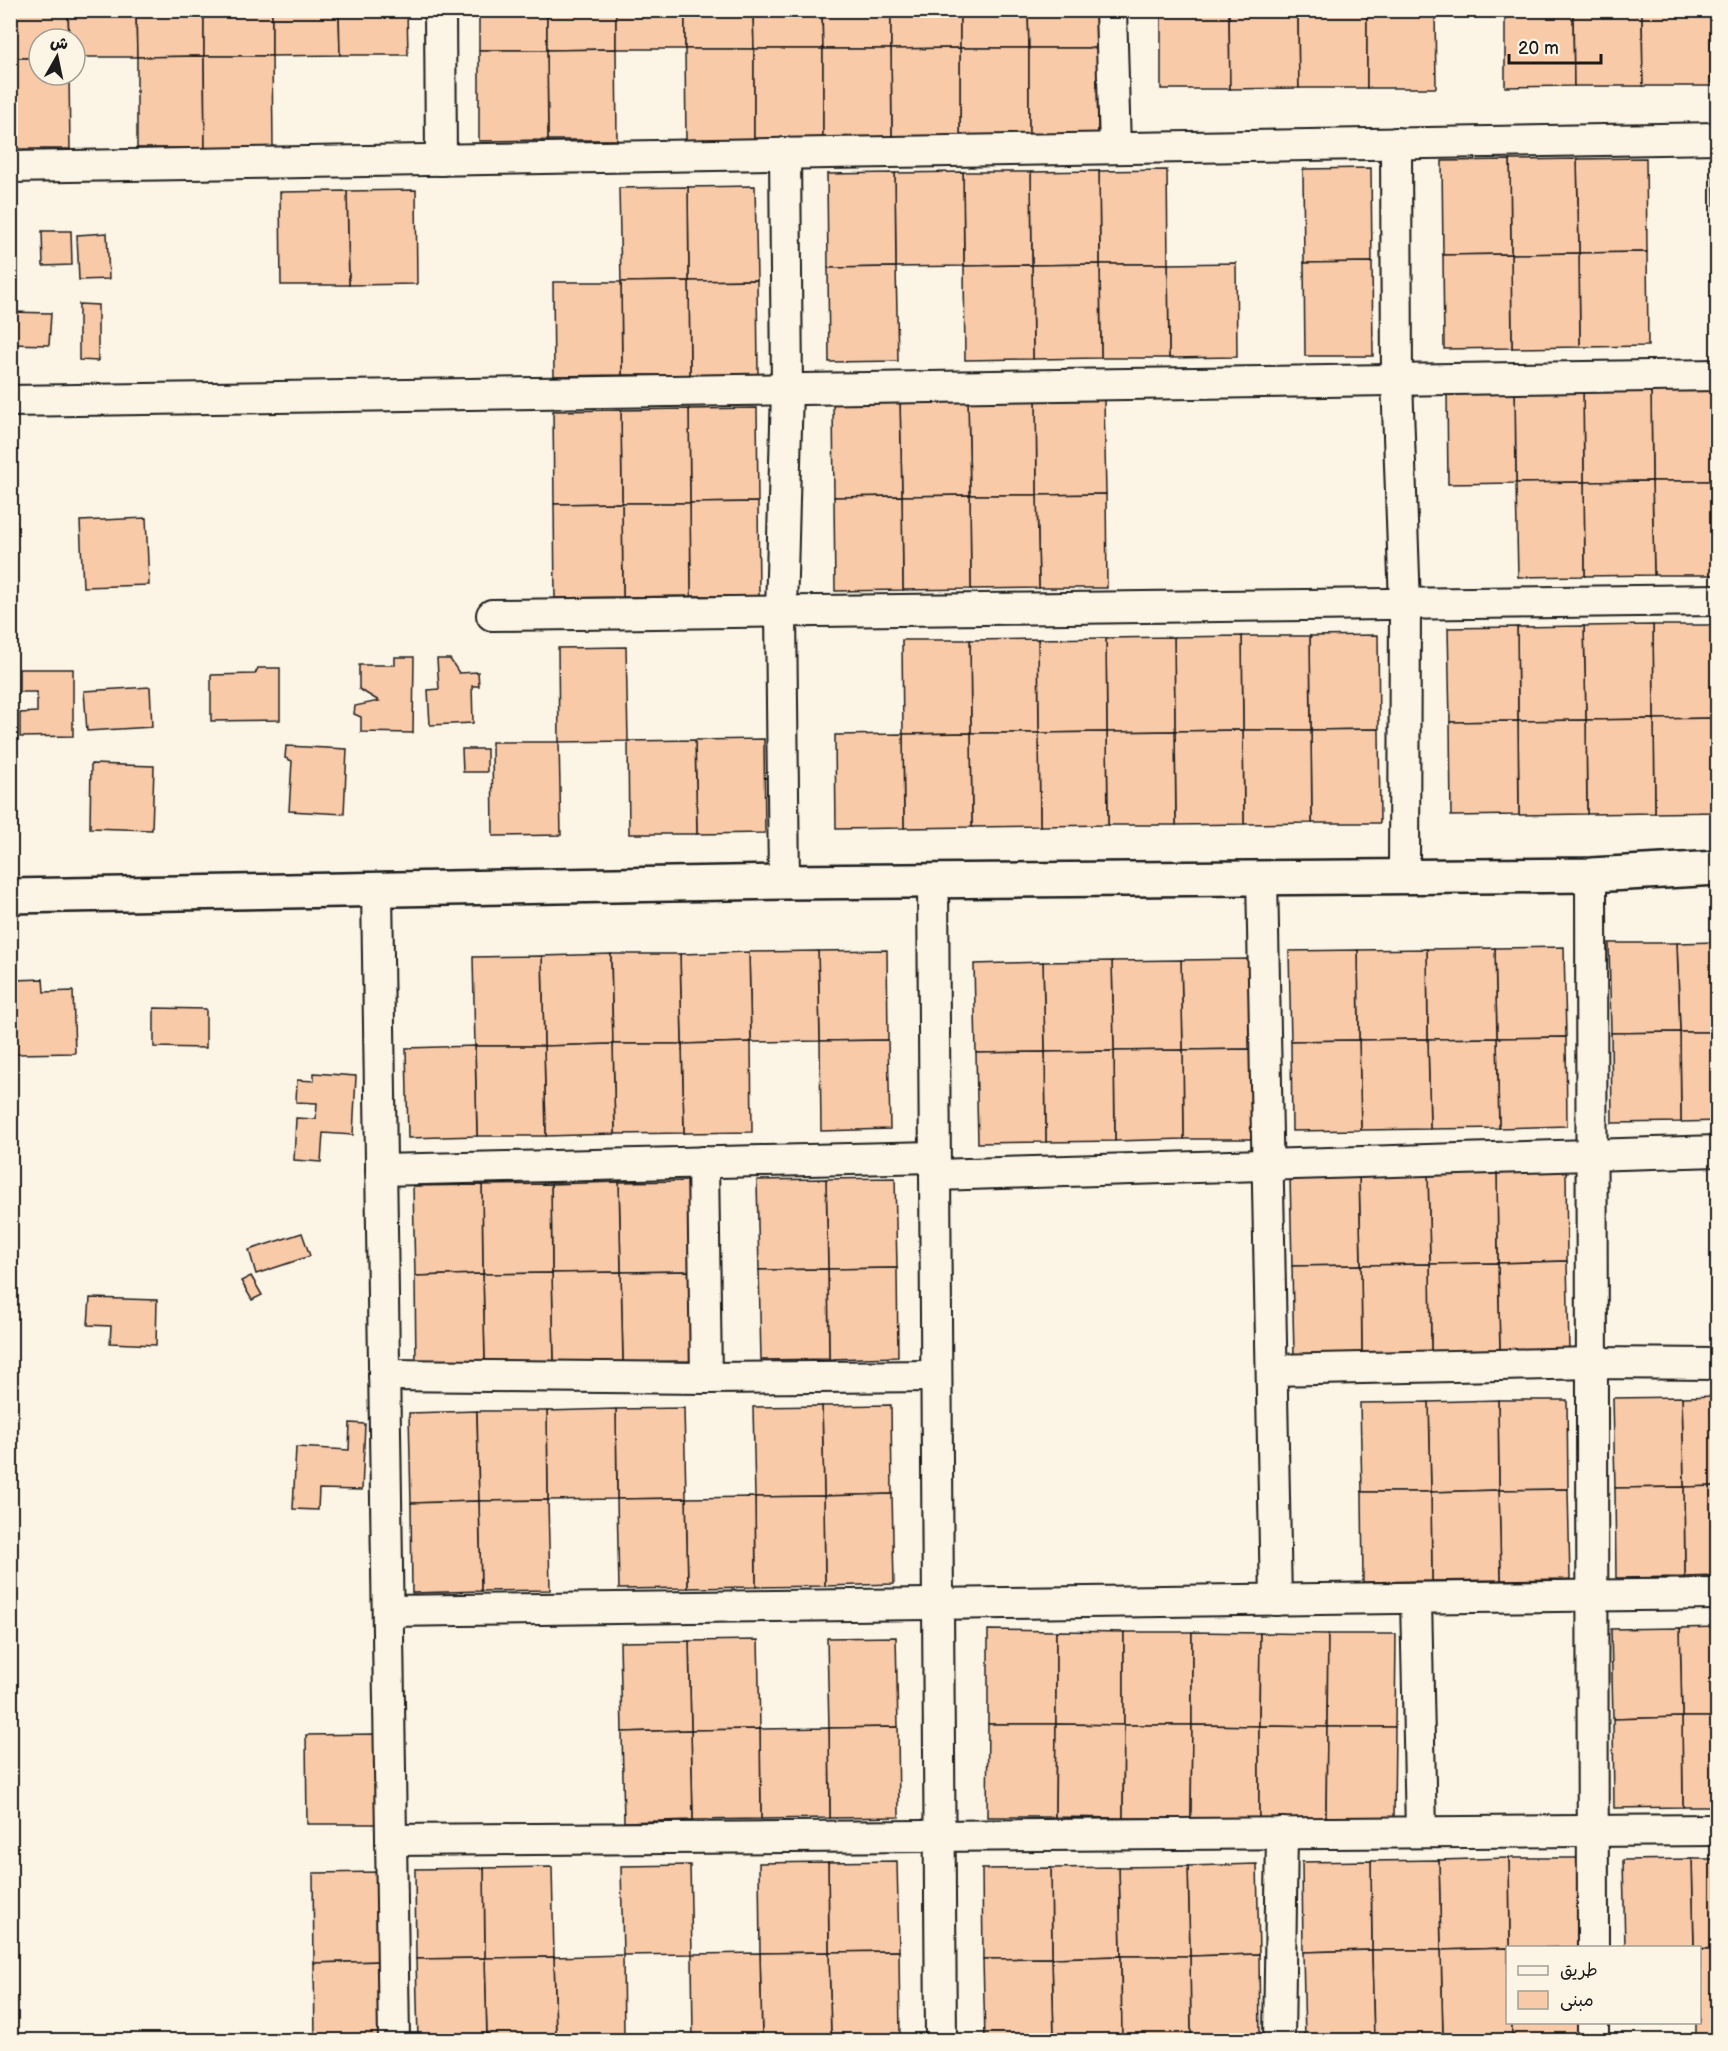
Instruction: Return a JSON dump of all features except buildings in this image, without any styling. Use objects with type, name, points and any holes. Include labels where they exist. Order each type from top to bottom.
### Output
[{"type":"street","points":[[440,10],[441,160]]},
{"type":"street","points":[[1111,10],[1115,148]]},
{"type":"street","points":[[10,167],[1718,138]]},
{"type":"street","points":[[1396,143],[1397,380],[1405,605],[1404,875]]},
{"type":"street","points":[[784,882],[781,612],[788,389],[785,153]]},
{"type":"street","points":[[10,401],[1718,375]]},
{"type":"street","points":[[492,615],[1718,600]]},
{"type":"street","points":[[10,896],[784,882],[1591,875],[1718,868]]},
{"type":"street","points":[[1591,875],[1593,1946]]},
{"type":"street","points":[[1262,877],[1276,1600]]},
{"type":"street","points":[[933,882],[941,2040]]},
{"type":"street","points":[[377,890],[394,2040]]},
{"type":"street","points":[[381,1170],[703,1162],[934,1166],[1268,1164],[1718,1151]]},
{"type":"street","points":[[703,1162],[706,1378]]},
{"type":"street","points":[[1272,1370],[1592,1363],[1718,1364]]},
{"type":"street","points":[[384,1375],[706,1378],[936,1376]]},
{"type":"street","points":[[388,1611],[1718,1594]]},
{"type":"street","points":[[1416,1599],[1421,1832]]},
{"type":"street","points":[[391,1840],[1718,1830]]},
{"type":"street","points":[[1279,2040],[1282,1833]]},
{"type":"street","points":[[1593,2024],[1593,2040]]}]
